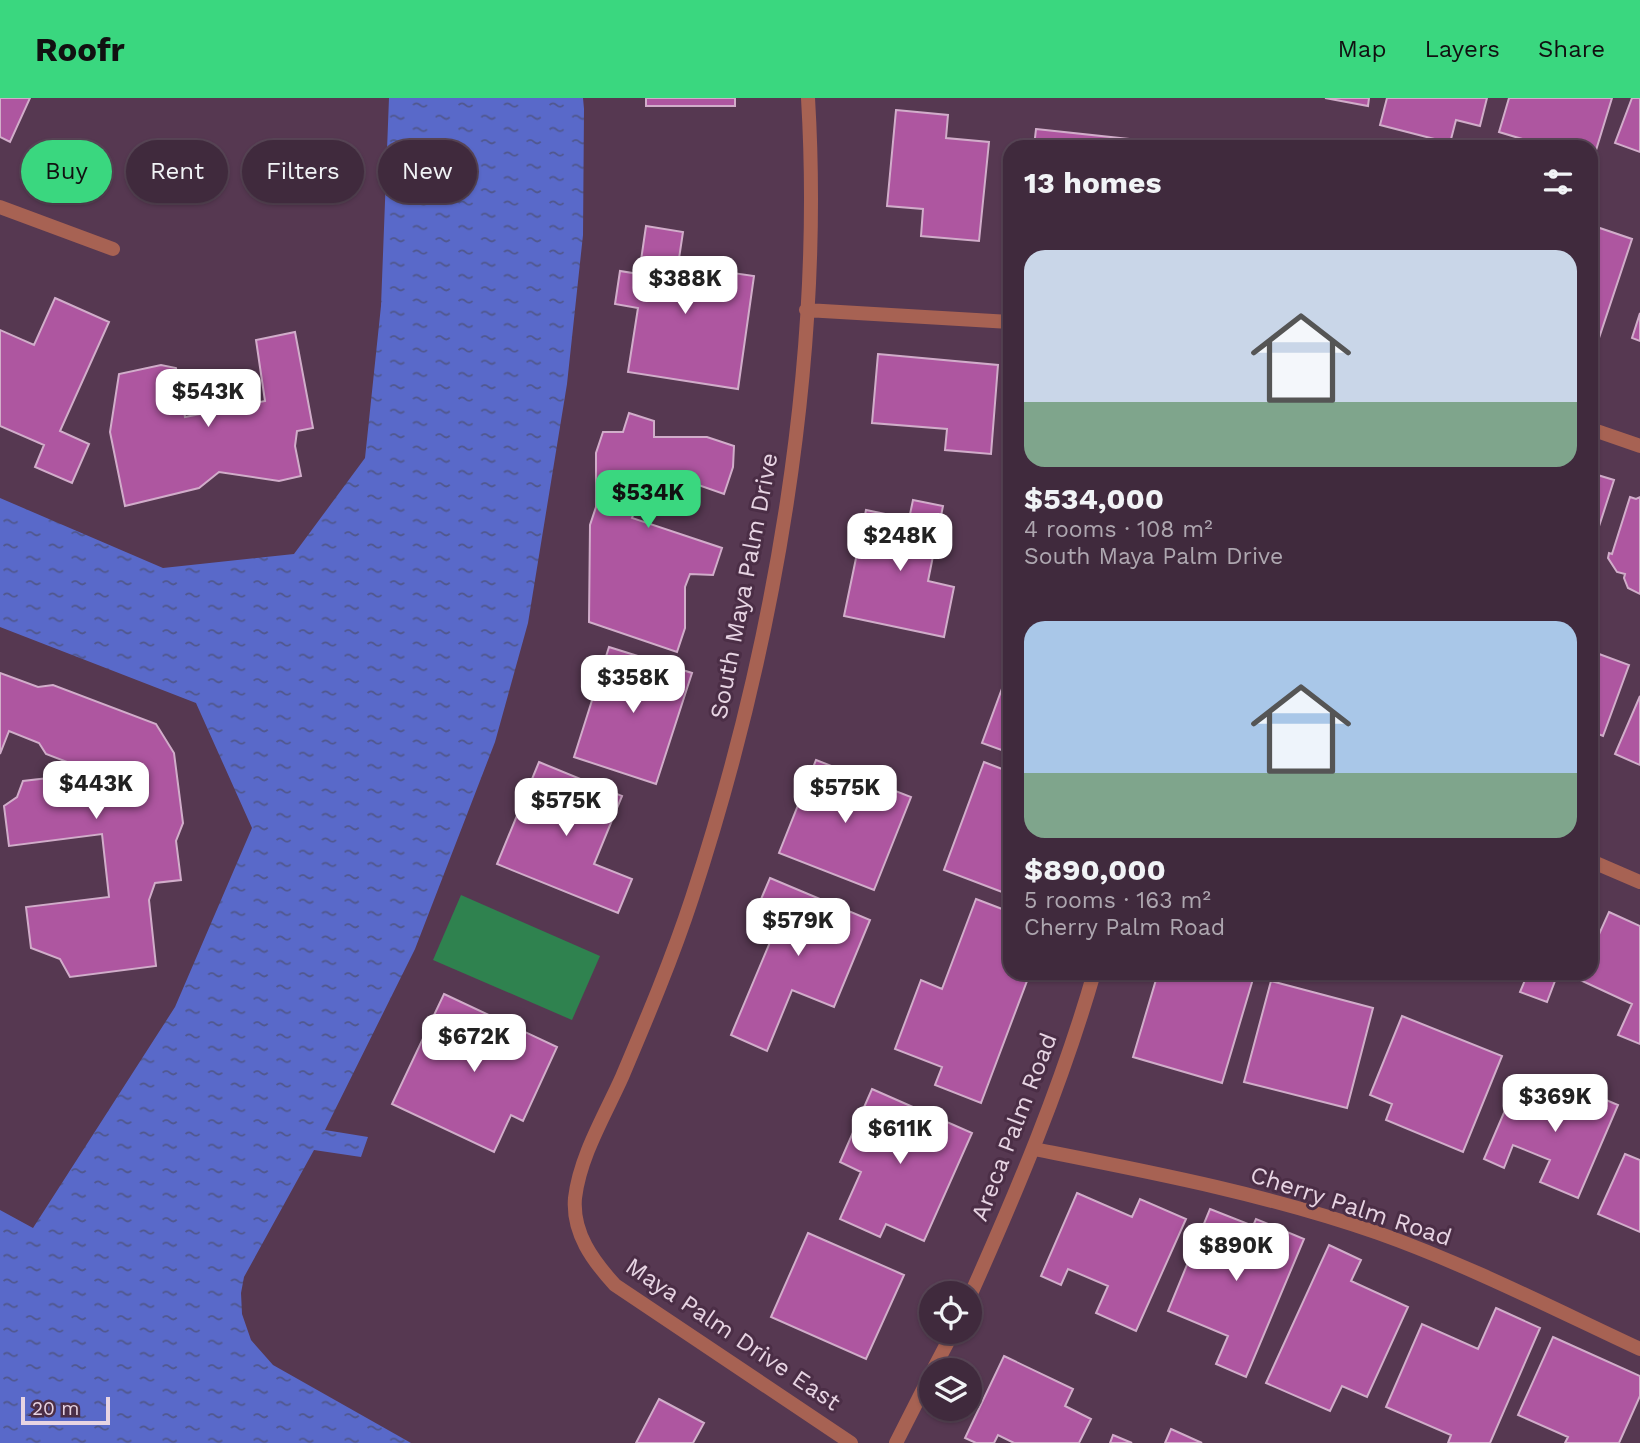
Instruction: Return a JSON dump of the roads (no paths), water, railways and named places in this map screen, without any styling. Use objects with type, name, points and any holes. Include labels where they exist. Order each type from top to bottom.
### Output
[{"type":"street","name":"South Maya Palm Drive","points":[[577,1221],[575,1200],[581,1168],[648,1017],[692,899],[728,780],[758,659],[781,537],[798,413],[809,242],[808,98]]},
{"type":"street","points":[[0,207],[113,249]]},
{"type":"street","points":[[806,310],[1003,321]]},
{"type":"street","points":[[1598,431],[1640,446]]},
{"type":"street","points":[[1598,865],[1640,882]]},
{"type":"street","name":"Areca Palm Road","points":[[977,1281],[1034,1149],[1082,1017],[1092,980]]},
{"type":"street","name":"Cherry Palm Road","points":[[1034,1149],[1199,1181],[1308,1210],[1380,1234],[1486,1277],[1640,1349]]},
{"type":"street","name":"Maya Palm Drive East","points":[[577,1221],[578,1230],[592,1260],[615,1284],[851,1443]]},
{"type":"street","points":[[895,1443],[919,1397]]},
{"type":"water","points":[[389,98],[583,98],[583,235],[567,384],[528,623],[495,742],[415,949],[325,1130],[368,1137],[361,1157],[314,1150],[244,1277],[241,1293],[242,1314],[251,1340],[273,1365],[411,1443],[0,1443],[0,1210],[33,1228],[175,1007],[252,828],[196,703],[0,627],[0,498],[163,568],[294,554],[365,458],[381,306],[385,203],[477,203],[477,140],[387,140]]}]
